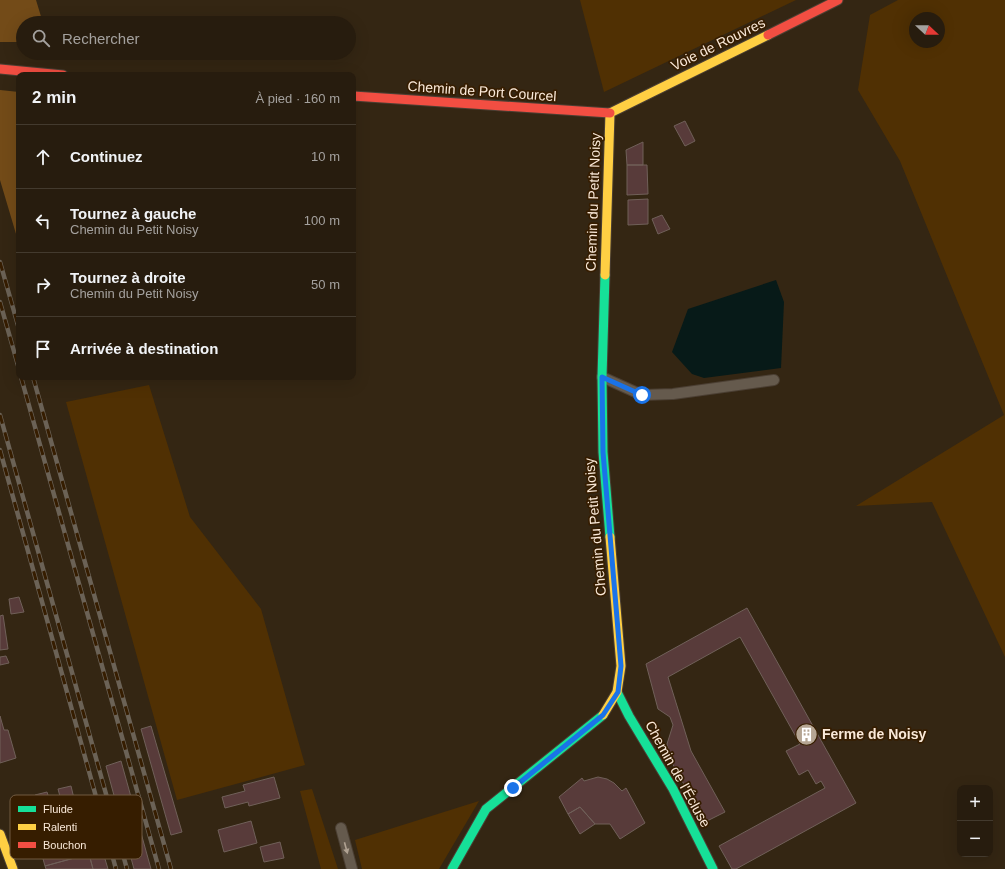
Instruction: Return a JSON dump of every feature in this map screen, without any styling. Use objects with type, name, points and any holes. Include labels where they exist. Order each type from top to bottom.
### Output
[{"type":"street","name":"Voie de Rouvres","points":[[610,113],[838,0]]},
{"type":"street","points":[[2,69],[32,72]]},
{"type":"street","name":"Chemin de Port Courcel","points":[[356,96],[610,113]]},
{"type":"street","name":"Chemin du Petit Noisy","points":[[452,869],[486,809],[603,715],[618,692],[621,666],[603,452],[602,377],[610,113]]},
{"type":"street","name":"Chemin de l'Écluse","points":[[618,692],[629,716],[673,790],[713,869]]},
{"type":"street","points":[[0,834],[13,869]]},
{"type":"lane","points":[[0,58],[2,69]]},
{"type":"lane","points":[[602,377],[642,395],[673,394],[774,380]]},
{"type":"lane","points":[[341,828],[352,869]]},
{"type":"shaded area","points":[[0,0],[36,0],[41,16],[16,16],[16,42],[0,42]]},
{"type":"shaded area","points":[[580,0],[796,0],[604,92]]},
{"type":"shaded area","points":[[898,0],[1005,0],[1005,657],[932,502],[856,506],[1004,415],[900,161],[858,90],[870,15]]},
{"type":"shaded area","points":[[0,90],[16,92],[16,234],[0,180]]},
{"type":"shaded area","points":[[776,280],[784,302],[781,368],[704,378],[692,374],[672,352],[688,309]]},
{"type":"shaded area","points":[[149,385],[190,517],[261,609],[305,765],[177,800],[66,402]]},
{"type":"shaded area","points":[[312,789],[338,869],[321,869],[300,791]]},
{"type":"shaded area","points":[[479,801],[439,869],[362,869],[355,840]]},
{"type":"building","points":[[685,121],[695,141],[685,146],[674,126]]},
{"type":"building","points":[[643,142],[643,165],[627,165],[626,150]]},
{"type":"building","points":[[627,165],[647,165],[648,194],[627,195]]},
{"type":"building","points":[[648,199],[648,224],[628,225],[628,200]]},
{"type":"building","points":[[662,215],[670,229],[658,234],[652,219]]},
{"type":"building","points":[[19,597],[24,612],[11,614],[9,599]]},
{"type":"building","name":"Ferme de Noisy","points":[[747,608],[856,803],[736,869],[732,869],[719,846],[825,788],[821,781],[816,784],[808,770],[799,775],[786,751],[800,744],[740,637],[668,677],[691,751],[725,812],[705,822],[671,761],[667,744],[673,725],[670,717],[658,709],[646,664]]},
{"type":"building","points":[[3,615],[8,649],[0,650],[0,616]]},
{"type":"building","points":[[6,656],[9,663],[0,665],[0,657]]},
{"type":"building","points":[[0,716],[4,730],[8,730],[16,758],[0,763]]},
{"type":"building","points":[[151,726],[182,832],[171,835],[141,729]]},
{"type":"building","points":[[121,761],[130,795],[114,795],[106,766]]},
{"type":"building","points":[[274,777],[280,798],[249,806],[248,802],[225,808],[222,797],[245,791],[243,785]]},
{"type":"building","points":[[598,777],[607,779],[614,783],[622,791],[626,788],[645,823],[620,839],[610,824],[595,824],[580,807],[568,814],[559,797],[582,778],[584,781]]},
{"type":"building","points":[[71,786],[73,795],[60,795],[58,789]]},
{"type":"building","points":[[47,792],[48,795],[35,795]]},
{"type":"building","points":[[580,807],[595,824],[580,834],[568,814]]},
{"type":"building","points":[[251,821],[257,843],[224,852],[218,830]]},
{"type":"building","points":[[142,837],[151,869],[134,869],[131,859],[142,859]]},
{"type":"building","points":[[280,842],[284,858],[264,862],[260,847]]},
{"type":"building","points":[[43,859],[71,859],[45,866]]},
{"type":"building","points":[[71,859],[90,859],[93,869],[46,869],[45,866]]},
{"type":"building","points":[[90,859],[105,859],[108,869],[93,869]]},
{"type":"railway","points":[[0,262],[16,318]]},
{"type":"railway","points":[[0,302],[16,358]]},
{"type":"railway","points":[[22,380],[138,795]]},
{"type":"railway","points":[[34,380],[171,869]]},
{"type":"railway","points":[[0,415],[106,795]]},
{"type":"railway","points":[[0,450],[96,795]]},
{"type":"railway","points":[[142,808],[159,869]]},
{"type":"railway","points":[[113,859],[116,869]]},
{"type":"railway","points":[[124,859],[127,869]]},
{"type":"traffic: fast","points":[[605,275],[602,377],[603,452],[610,537]]},
{"type":"traffic: fast","points":[[617,692],[629,716],[673,789],[713,869]]},
{"type":"traffic: fast","points":[[452,869],[486,809],[603,715]]},
{"type":"traffic: slow","points":[[610,113],[768,35]]},
{"type":"traffic: slow","points":[[605,275],[610,113]]},
{"type":"traffic: slow","points":[[603,715],[617,692],[621,666],[610,537]]},
{"type":"traffic: slow","points":[[0,834],[13,869]]},
{"type":"traffic: jam","points":[[768,35],[838,0]]},
{"type":"traffic: jam","points":[[0,69],[32,72]]},
{"type":"traffic: jam","points":[[356,96],[610,113]]},
{"type":"place","name":"Ferme de Noisy","points":[[806,734]]},
{"type":"route","points":[[513,788],[603,715],[618,692],[621,666],[603,452],[602,377],[642,395]]}]
